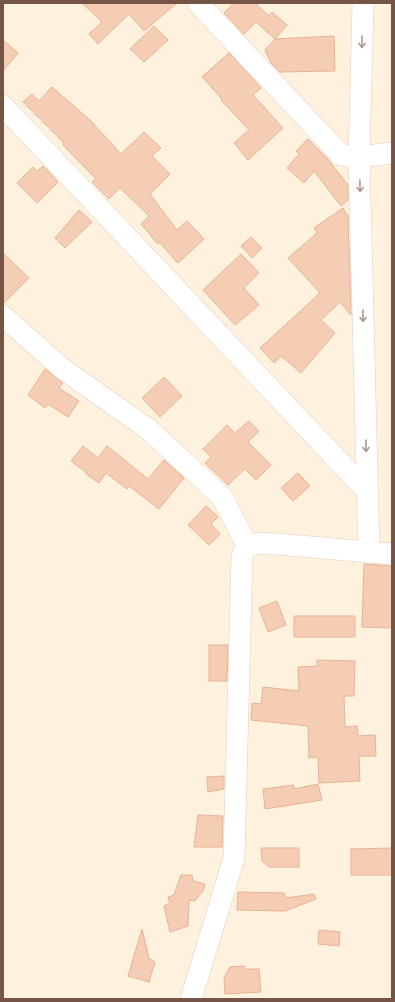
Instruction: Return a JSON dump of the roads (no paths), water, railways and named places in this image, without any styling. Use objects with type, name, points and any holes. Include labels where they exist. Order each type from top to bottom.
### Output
[{"type":"street","points":[[198,3],[326,141],[341,155],[359,157],[392,154]]},
{"type":"street","points":[[363,3],[359,157],[369,552]]},
{"type":"street","points":[[3,106],[367,492]]},
{"type":"street","points":[[3,316],[63,369],[148,429],[222,497],[247,545]]},
{"type":"street","points":[[247,545],[265,543],[392,554]]},
{"type":"street","points":[[191,999],[234,858],[242,556],[247,545]]}]
